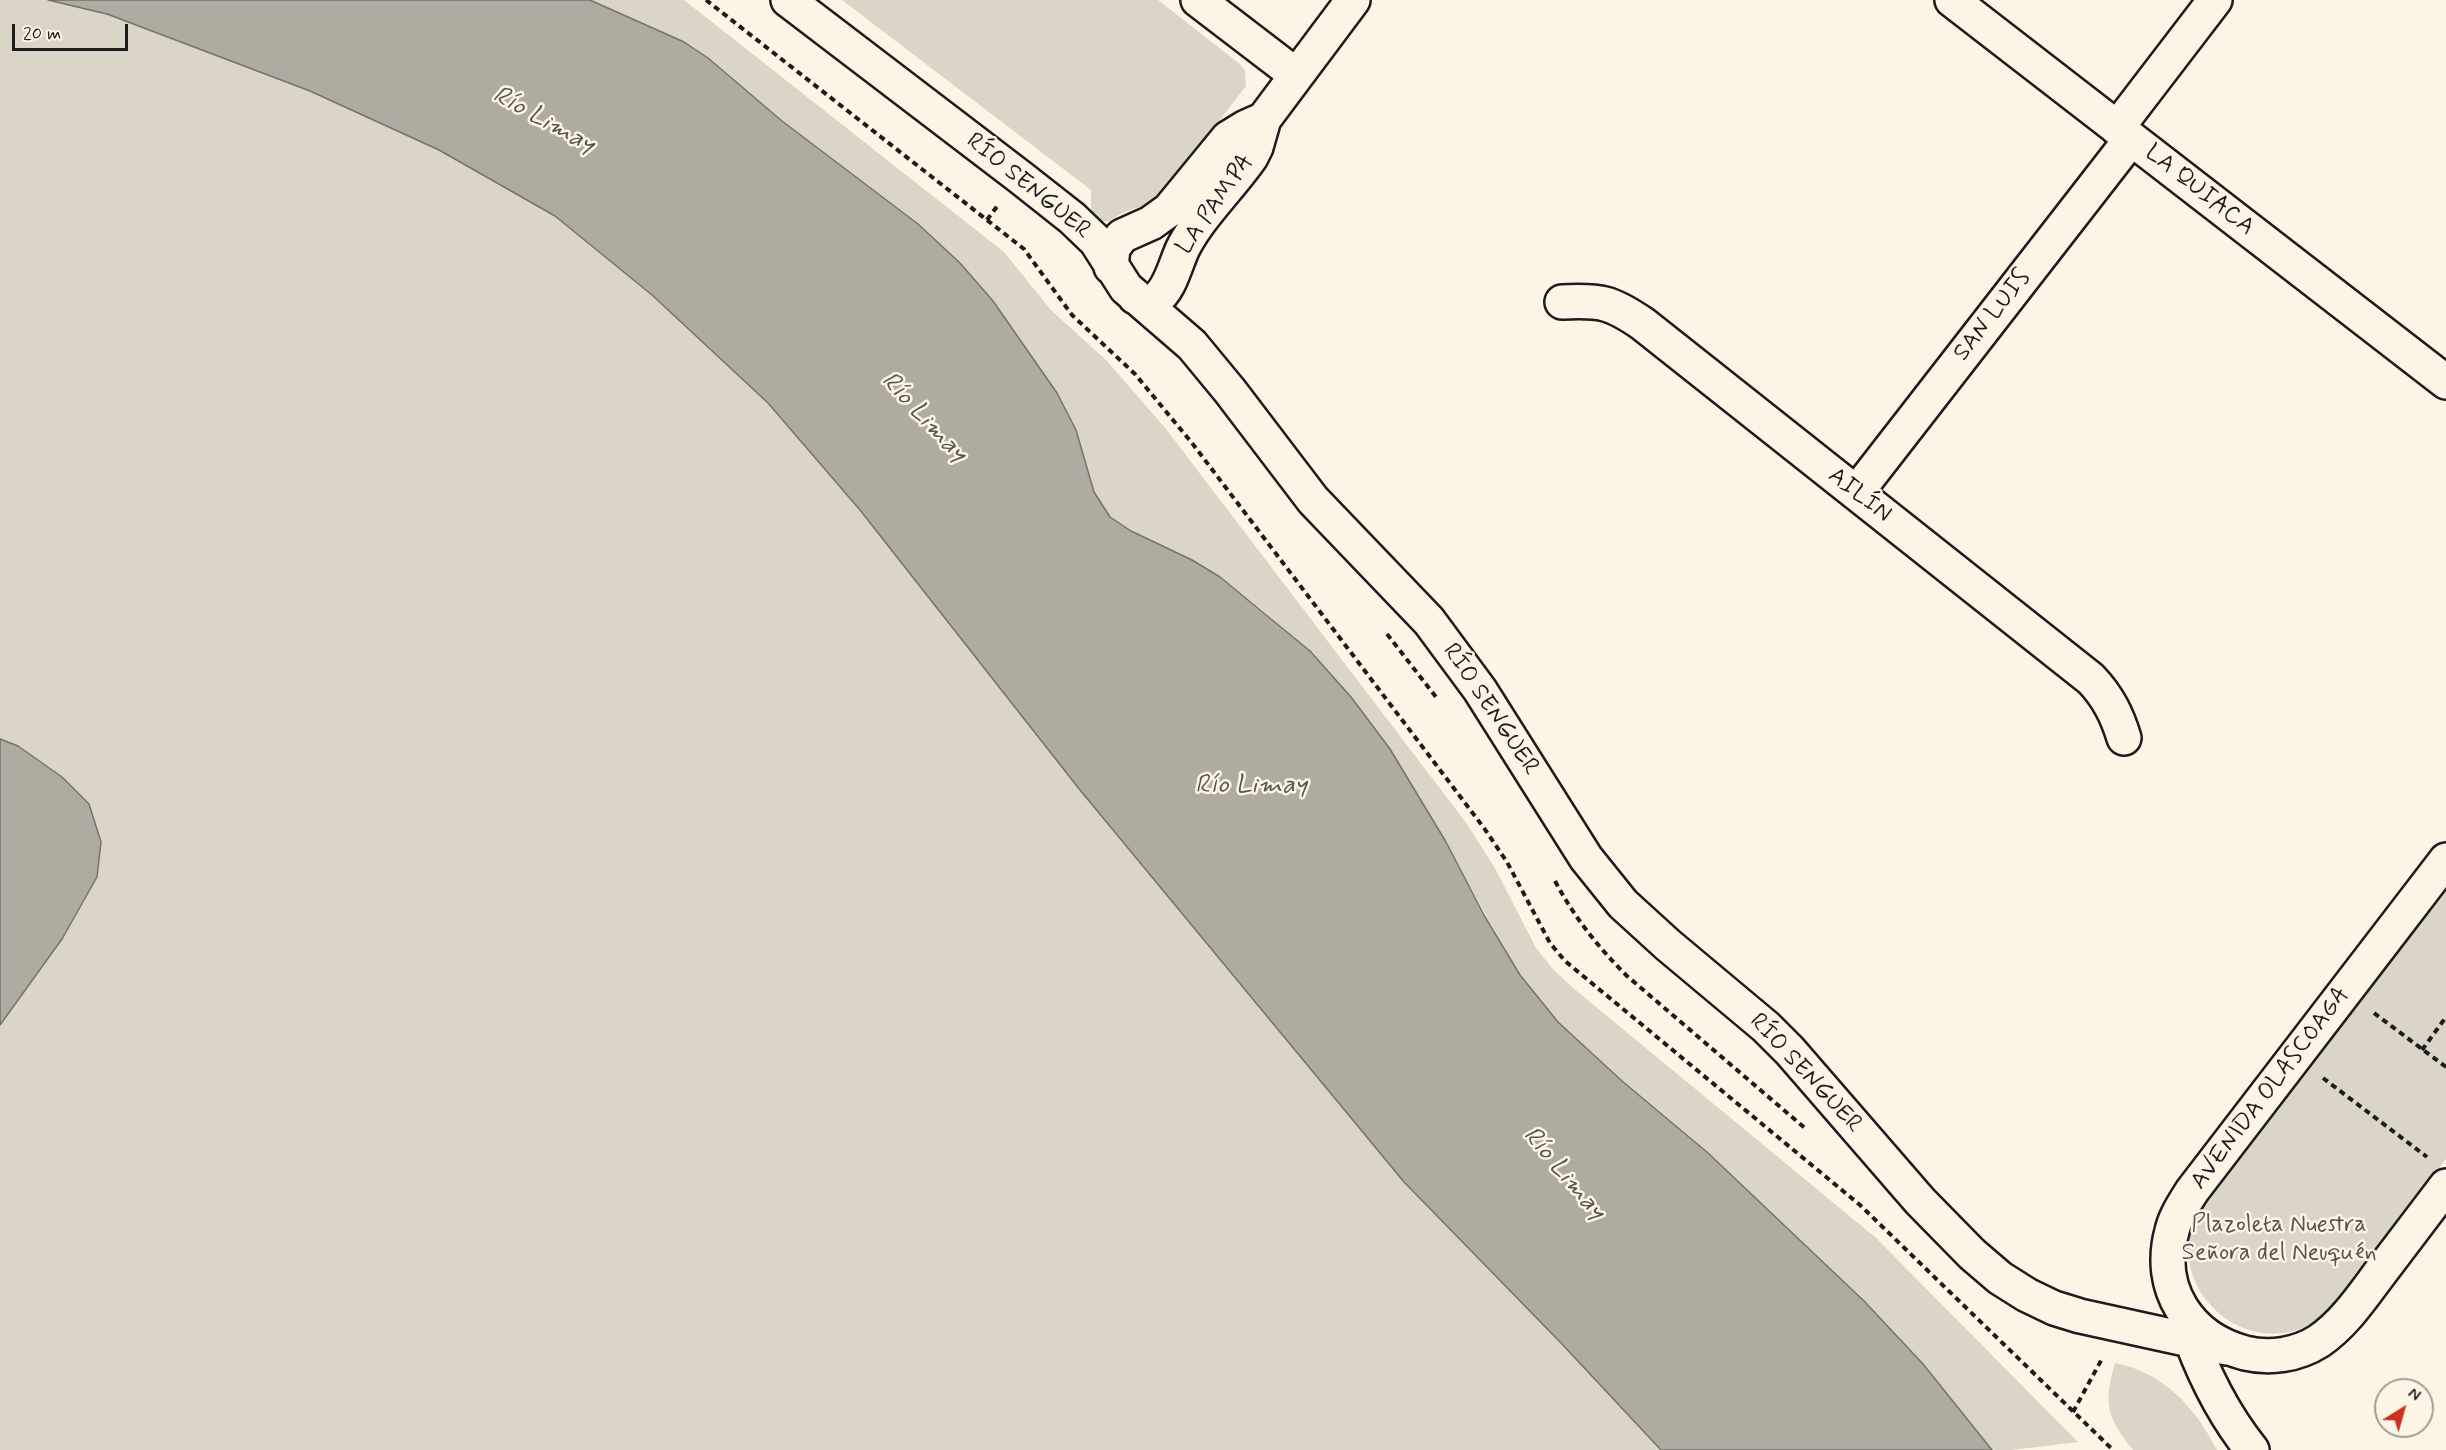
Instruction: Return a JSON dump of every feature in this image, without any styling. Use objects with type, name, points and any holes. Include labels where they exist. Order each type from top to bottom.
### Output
[{"type":"main road","name":"RÍO SENGUER","points":[[788,0],[1072,218],[1096,241],[1111,267],[1135,297],[1192,345],[1230,391],[1312,500],[1429,621],[1480,690],[1586,858],[1616,896],[1644,924],[1766,1027],[1790,1051],[1945,1228],[2000,1278],[2026,1295],[2054,1308],[2080,1316],[2226,1348]]},
{"type":"main road","points":[[1198,0],[1296,75]]},
{"type":"main road","name":"LA PAMPA","points":[[1135,297],[1145,302],[1150,301],[1156,299],[1165,289],[1191,234],[1251,157],[1264,119],[1353,0]]},
{"type":"main road","name":"LA QUIACA","points":[[1952,0],[2446,381]]},
{"type":"main road","name":"SAN LUIS","points":[[1856,493],[2124,133],[2215,0]]},
{"type":"main road","name":"LA PAMPA","points":[[1111,267],[1113,248],[1122,236],[1160,218],[1228,138],[1264,119]]},
{"type":"main road","name":"AILÍN","points":[[1562,302],[1597,302],[1612,305],[1626,313],[2091,679],[2104,693],[2124,738]]},
{"type":"main road","name":"AVENIDA OLASCOAGA","points":[[2440,1174],[2353,1308],[2319,1341],[2299,1351],[2276,1356],[2252,1354],[2226,1348],[2208,1338],[2180,1307],[2171,1284],[2168,1258],[2171,1232],[2180,1211],[2192,1191],[2446,860]]},
{"type":"main road","points":[[2180,1307],[2209,1381],[2233,1423],[2252,1450]]},
{"type":"path","points":[[706,0],[1024,249],[1072,315],[1135,374],[1192,443],[1460,795],[1507,862],[1545,935],[1558,952],[1860,1205],[2113,1450]]},
{"type":"path","points":[[2366,1007],[2446,1067]]},
{"type":"path","points":[[2422,1050],[2446,1017]]},
{"type":"path","points":[[2315,1072],[2440,1174]]},
{"type":"path","points":[[2073,1412],[2107,1350]]},
{"type":"green space","points":[[0,0],[48,0],[107,14],[310,91],[439,150],[555,216],[652,295],[768,403],[860,510],[1080,790],[1404,1182],[1561,1343],[1661,1450],[0,1450],[0,1025],[62,939],[89,804],[48,767],[25,751],[0,739]]},
{"type":"green space","points":[[590,0],[684,0],[1004,252],[1051,310],[1106,360],[1166,429],[1467,824],[1496,870],[1536,948],[1552,968],[1573,988],[1875,1237],[2078,1442],[2012,1450],[1992,1450],[1923,1364],[1864,1301],[1708,1154],[1622,1081],[1558,1022],[1520,975],[1416,791],[1310,651],[1220,577],[1192,560],[1131,531],[1110,517],[1094,492],[1076,430],[1057,393],[993,301],[960,263],[918,224],[782,121],[708,58],[684,42]]},
{"type":"green space","points":[[842,0],[1158,0],[1240,64],[1245,71],[1246,86],[1161,196],[1107,222],[1091,217],[1091,190]]},
{"type":"green space","name":"Plazoleta Nuestra Señora del Neuquén","points":[[2446,892],[2446,1159],[2338,1302],[2314,1322],[2284,1333],[2264,1333],[2246,1329],[2229,1321],[2203,1295],[2194,1278],[2189,1260],[2188,1241],[2195,1217],[2207,1195]]},
{"type":"green space","points":[[2115,1363],[2148,1374],[2176,1394],[2199,1420],[2217,1450],[2133,1450],[2118,1428],[2110,1410],[2109,1389]]},
{"type":"water","name":"Río Limay","points":[[48,0],[590,0],[684,42],[708,58],[782,121],[918,224],[960,263],[993,301],[1057,393],[1076,430],[1094,492],[1110,517],[1131,531],[1192,560],[1220,577],[1310,651],[1351,697],[1390,749],[1446,842],[1484,915],[1520,975],[1558,1022],[1622,1081],[1708,1153],[1864,1301],[1923,1364],[1992,1450],[1661,1450],[1561,1343],[1404,1182],[1080,790],[860,510],[768,403],[652,295],[555,216],[439,150],[310,91],[107,14]]},
{"type":"water","points":[[0,739],[18,746],[62,777],[89,804],[101,842],[97,877],[62,939],[0,1025]]}]
